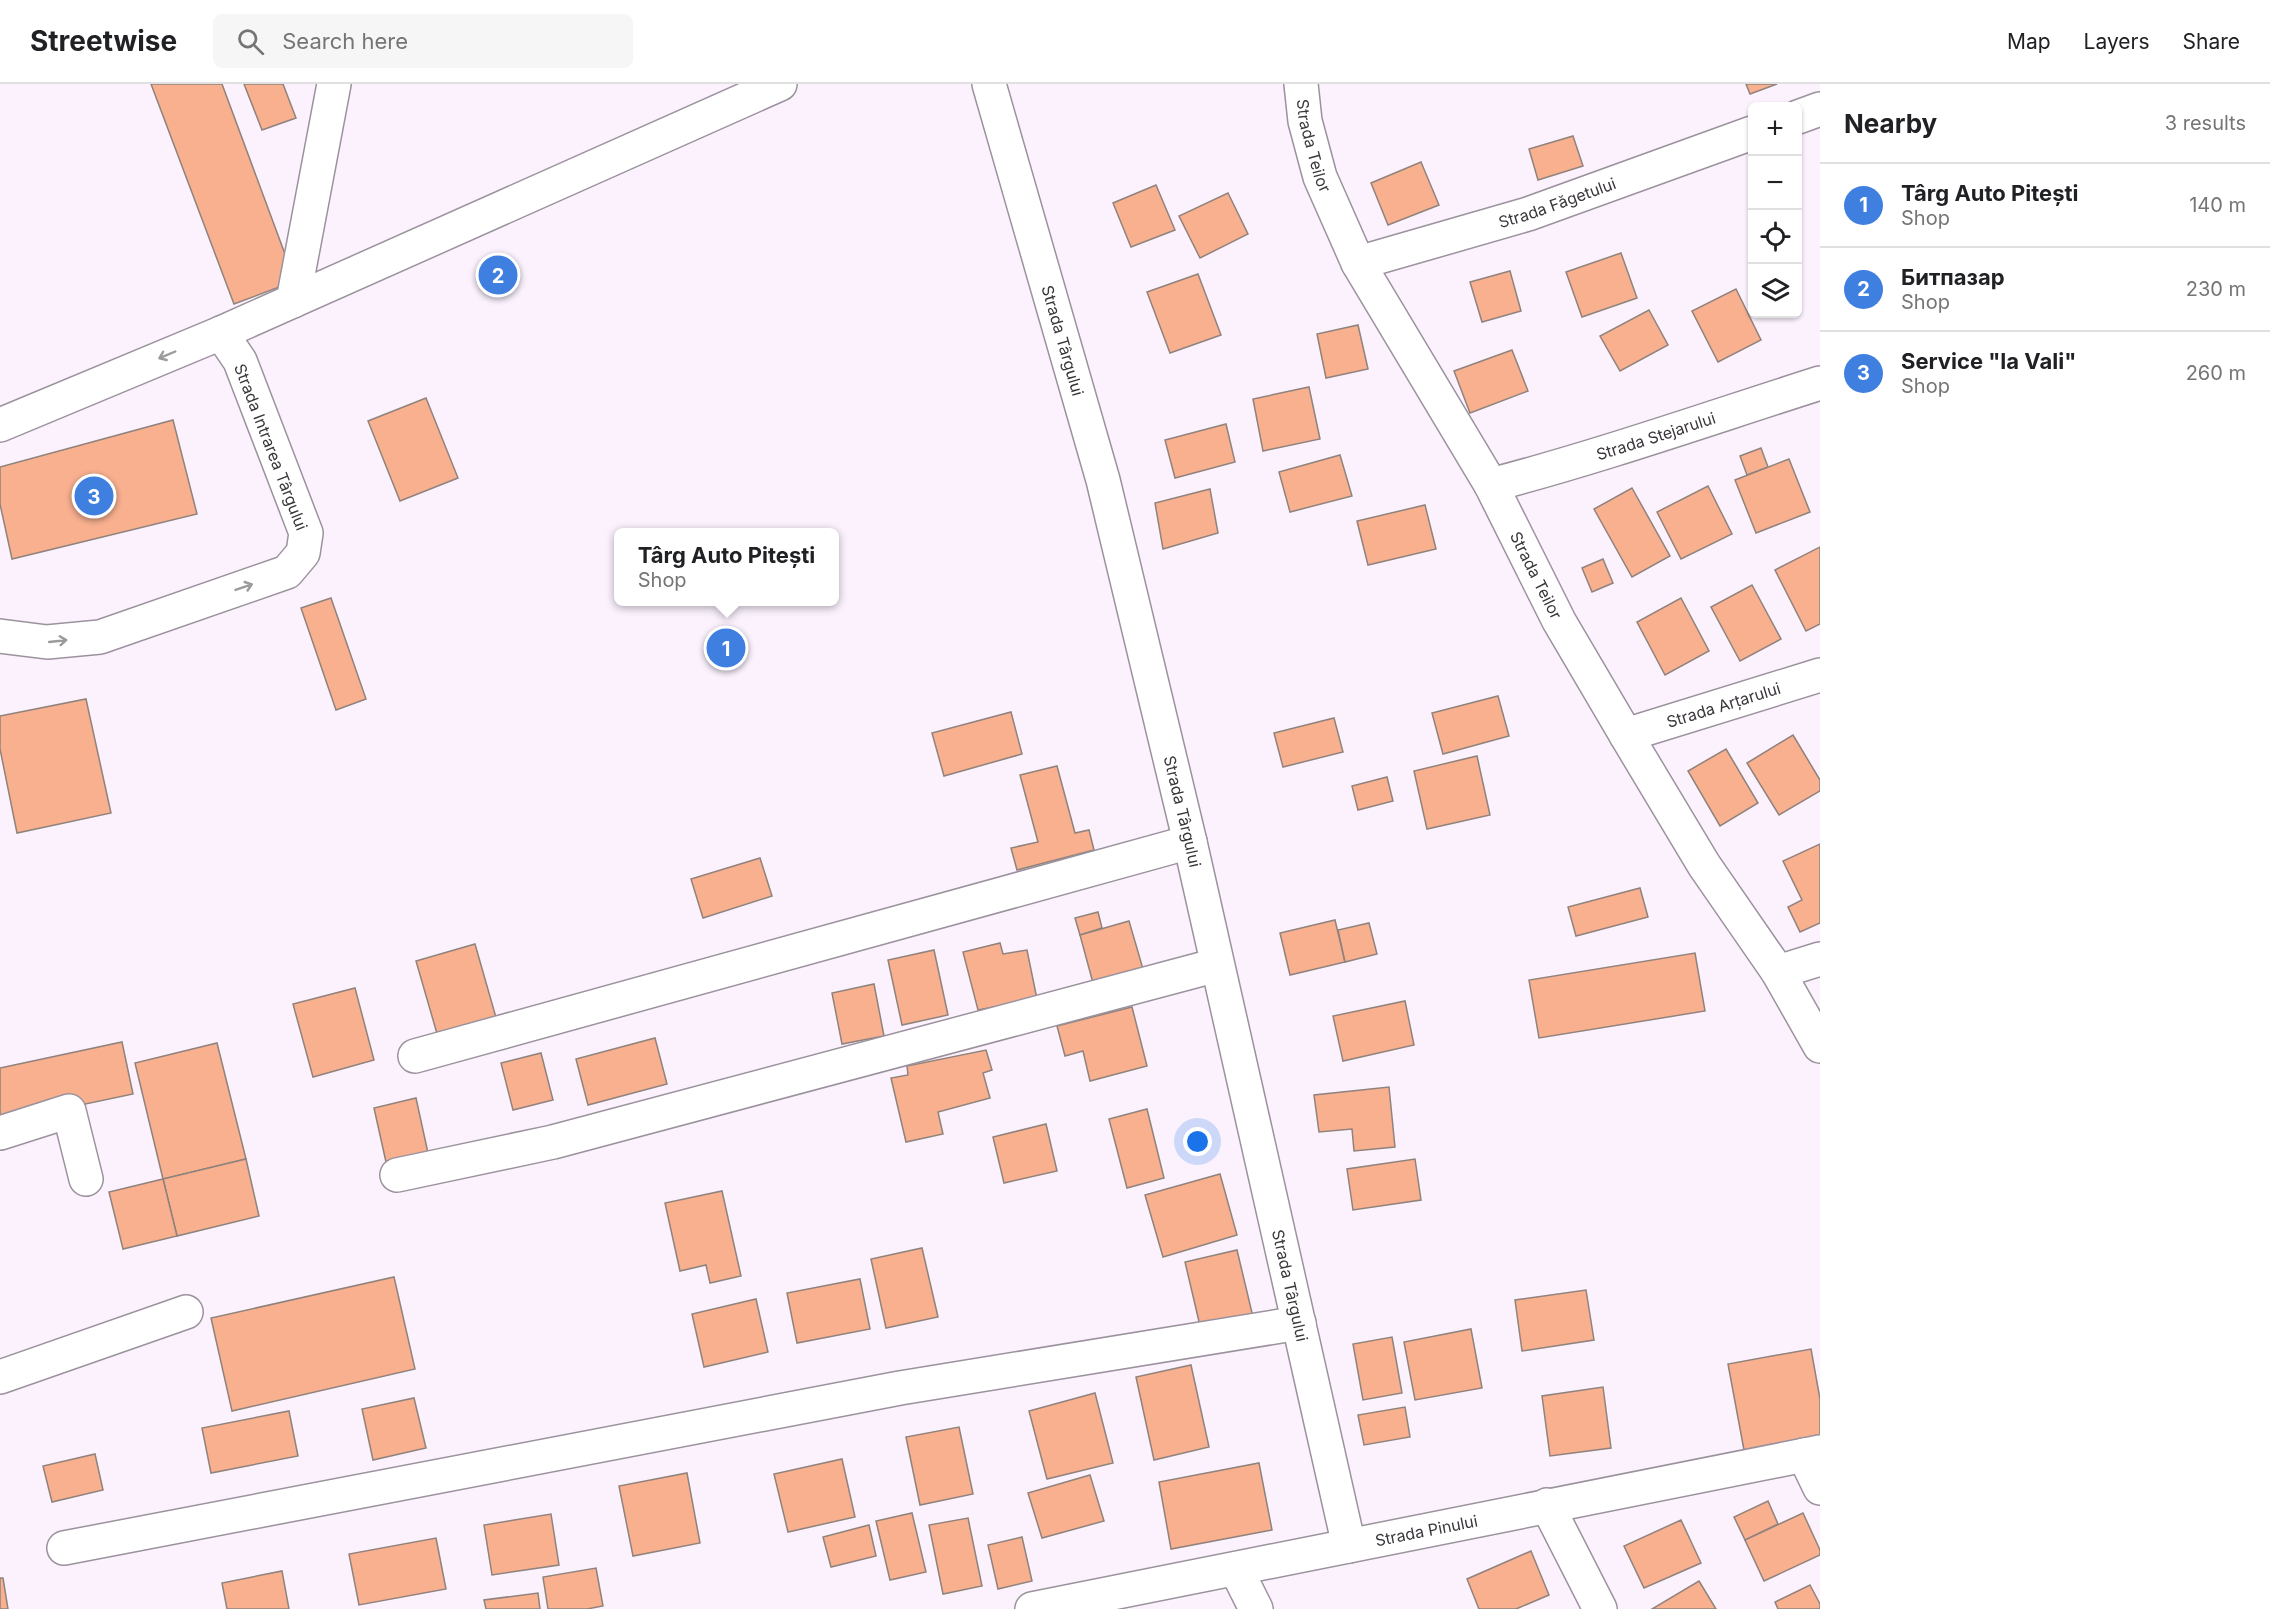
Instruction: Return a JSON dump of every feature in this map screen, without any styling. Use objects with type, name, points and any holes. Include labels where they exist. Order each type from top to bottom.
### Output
[{"type":"street","points":[[293,301],[334,84]]},
{"type":"street","points":[[0,425],[221,333],[780,84]]},
{"type":"street","name":"Strada Târgului","points":[[989,84],[1103,480],[1190,842],[1349,1546]]},
{"type":"street","name":"Strada Teilor","points":[[1301,84],[1305,122],[1320,177],[1358,262],[1491,485],[1559,621],[1626,735],[1704,865],[1778,972],[1820,1046]]},
{"type":"street","points":[[1802,115],[1820,109]]},
{"type":"street","name":"Strada Făgetului","points":[[1358,262],[1528,214],[1748,134]]},
{"type":"street","name":"Strada Intrarea Târgului","points":[[0,636],[47,642],[100,637],[287,572],[303,553],[306,533],[240,361],[221,333]]},
{"type":"street","name":"Strada Stejarului","points":[[1491,485],[1570,464],[1820,383]]},
{"type":"street","name":"Strada Arțarului","points":[[1626,735],[1820,675]]},
{"type":"street","points":[[415,1056],[1190,842]]},
{"type":"street","points":[[1778,972],[1820,959]]},
{"type":"street","points":[[398,1175],[554,1142],[1217,965]]},
{"type":"street","points":[[0,1133],[69,1111],[86,1179]]},
{"type":"street","points":[[0,1377],[186,1311]]},
{"type":"street","points":[[64,1548],[900,1388],[1299,1323]]},
{"type":"street","points":[[1812,1454],[1820,1488]]},
{"type":"street","name":"Strada Pinului","points":[[1032,1609],[1812,1454]]},
{"type":"street","points":[[1547,1505],[1600,1609]]},
{"type":"street","points":[[1236,1569],[1256,1609]]},
{"type":"building","points":[[151,84],[222,84],[295,281],[234,304]]},
{"type":"building","points":[[244,84],[283,84],[296,118],[262,130]]},
{"type":"building","points":[[1746,84],[1777,84],[1750,94]]},
{"type":"building","points":[[1573,136],[1583,166],[1538,180],[1529,149]]},
{"type":"building","points":[[1421,162],[1439,205],[1388,225],[1371,183]]},
{"type":"building","points":[[1156,185],[1175,230],[1131,247],[1113,203]]},
{"type":"building","points":[[1228,193],[1248,234],[1200,258],[1179,216]]},
{"type":"building","points":[[1621,253],[1637,298],[1582,317],[1566,272]]},
{"type":"building","points":[[1510,271],[1521,311],[1482,322],[1470,282]]},
{"type":"building","points":[[1198,274],[1221,335],[1170,353],[1147,292]]},
{"type":"building","points":[[1736,289],[1748,318],[1750,318],[1761,340],[1718,362],[1692,311]]},
{"type":"building","points":[[1649,310],[1668,345],[1620,371],[1600,336]]},
{"type":"building","points":[[1358,325],[1368,369],[1326,378],[1317,334]]},
{"type":"building","points":[[1512,350],[1528,391],[1470,413],[1454,371]]},
{"type":"building","points":[[1309,387],[1320,439],[1263,451],[1253,399]]},
{"type":"building","points":[[426,398],[458,478],[400,501],[368,421]]},
{"type":"building","points":[[173,420],[197,514],[12,559],[0,504],[0,467]]},
{"type":"building","points":[[1226,424],[1235,462],[1175,478],[1165,440]]},
{"type":"building","points":[[1761,448],[1768,467],[1747,475],[1740,456]]},
{"type":"building","points":[[1340,455],[1352,496],[1290,512],[1279,472]]},
{"type":"building","points":[[1789,459],[1810,512],[1756,533],[1735,480]]},
{"type":"building","points":[[1708,486],[1732,534],[1681,559],[1657,512]]},
{"type":"building","points":[[1632,488],[1670,556],[1632,577],[1594,509]]},
{"type":"building","points":[[1210,489],[1218,533],[1163,549],[1155,503]]},
{"type":"building","points":[[1425,505],[1436,549],[1368,565],[1357,521]]},
{"type":"building","points":[[1820,547],[1820,624],[1806,631],[1775,570]]},
{"type":"building","points":[[1603,559],[1613,583],[1592,592],[1582,568]]},
{"type":"building","points":[[1752,585],[1781,639],[1740,661],[1711,607]]},
{"type":"building","points":[[331,598],[366,699],[336,710],[301,608]]},
{"type":"building","points":[[1681,598],[1709,651],[1665,675],[1637,622]]},
{"type":"building","points":[[1498,696],[1509,736],[1443,754],[1432,713]]},
{"type":"building","points":[[86,699],[111,813],[17,833],[0,749],[0,716]]},
{"type":"building","points":[[1011,712],[1022,754],[944,776],[932,733]]},
{"type":"building","points":[[1334,718],[1343,752],[1283,767],[1274,733]]},
{"type":"building","points":[[1793,735],[1820,780],[1820,791],[1779,815],[1747,763]]},
{"type":"building","points":[[1726,749],[1758,803],[1720,826],[1688,771]]},
{"type":"building","points":[[1477,756],[1490,815],[1427,829],[1414,771]]},
{"type":"building","points":[[1057,766],[1075,833],[1089,830],[1094,850],[1017,870],[1011,848],[1038,842],[1020,775]]},
{"type":"building","points":[[1387,777],[1393,801],[1358,810],[1352,786]]},
{"type":"building","points":[[1820,844],[1820,923],[1800,932],[1788,907],[1802,900],[1783,861]]},
{"type":"building","points":[[760,858],[772,896],[703,918],[691,879]]},
{"type":"building","points":[[1640,888],[1648,917],[1576,936],[1568,907]]},
{"type":"building","points":[[1098,912],[1102,928],[1080,935],[1075,918]]},
{"type":"building","points":[[1335,920],[1345,962],[1290,975],[1280,933]]},
{"type":"building","points":[[1129,921],[1143,969],[1093,983],[1080,935]]},
{"type":"building","points":[[1369,923],[1377,954],[1345,962],[1338,930]]},
{"type":"building","points":[[1000,943],[1003,954],[1027,950],[1037,999],[978,1010],[963,952]]},
{"type":"building","points":[[475,944],[497,1021],[438,1037],[416,961]]},
{"type":"building","points":[[934,950],[948,1015],[902,1025],[888,960]]},
{"type":"building","points":[[1695,953],[1705,1011],[1539,1038],[1529,980]]},
{"type":"building","points":[[874,984],[884,1036],[842,1044],[832,993]]},
{"type":"building","points":[[355,988],[374,1060],[313,1077],[293,1004]]},
{"type":"building","points":[[1405,1001],[1414,1045],[1343,1061],[1333,1016]]},
{"type":"building","points":[[1132,1007],[1147,1066],[1090,1081],[1083,1051],[1065,1056],[1057,1026]]},
{"type":"building","points":[[655,1038],[667,1084],[588,1105],[576,1059]]},
{"type":"building","points":[[122,1042],[133,1094],[0,1122],[0,1068]]},
{"type":"building","points":[[217,1043],[246,1159],[163,1179],[135,1063]]},
{"type":"building","points":[[986,1050],[992,1070],[983,1073],[990,1098],[938,1112],[943,1134],[906,1142],[891,1078],[908,1075],[907,1066]]},
{"type":"building","points":[[541,1053],[553,1100],[513,1110],[501,1063]]},
{"type":"building","points":[[1389,1087],[1395,1147],[1354,1151],[1352,1129],[1319,1132],[1314,1095]]},
{"type":"building","points":[[416,1098],[428,1153],[386,1162],[374,1108]]},
{"type":"building","points":[[1147,1109],[1164,1178],[1127,1188],[1109,1119]]},
{"type":"building","points":[[1046,1124],[1057,1171],[1004,1183],[993,1137]]},
{"type":"building","points":[[246,1159],[259,1216],[177,1236],[163,1179]]},
{"type":"building","points":[[1415,1159],[1421,1200],[1353,1210],[1347,1169]]},
{"type":"building","points":[[1220,1174],[1237,1235],[1163,1257],[1145,1195]]},
{"type":"building","points":[[163,1179],[177,1236],[123,1249],[109,1192]]},
{"type":"building","points":[[722,1191],[741,1276],[710,1283],[706,1265],[680,1271],[665,1203]]},
{"type":"building","points":[[922,1248],[938,1317],[886,1328],[871,1259]]},
{"type":"building","points":[[1237,1250],[1253,1317],[1201,1330],[1185,1262]]},
{"type":"building","points":[[394,1277],[415,1369],[232,1411],[211,1318]]},
{"type":"building","points":[[860,1279],[870,1329],[797,1343],[787,1293]]},
{"type":"building","points":[[1586,1290],[1594,1340],[1522,1351],[1515,1300]]},
{"type":"building","points":[[756,1299],[768,1352],[704,1367],[692,1314]]},
{"type":"building","points":[[1471,1329],[1482,1388],[1415,1400],[1404,1342]]},
{"type":"building","points":[[1392,1337],[1402,1393],[1363,1400],[1353,1344]]},
{"type":"building","points":[[1811,1349],[1820,1399],[1820,1435],[1744,1450],[1728,1364]]},
{"type":"building","points":[[1191,1365],[1209,1447],[1154,1460],[1136,1377]]},
{"type":"building","points":[[1603,1387],[1611,1448],[1550,1456],[1542,1396]]},
{"type":"building","points":[[1095,1393],[1113,1463],[1047,1479],[1029,1411]]},
{"type":"building","points":[[414,1398],[426,1448],[373,1460],[362,1409]]},
{"type":"building","points":[[1405,1407],[1410,1437],[1364,1445],[1358,1415]]},
{"type":"building","points":[[289,1411],[298,1456],[211,1473],[202,1428]]},
{"type":"building","points":[[959,1427],[973,1494],[920,1505],[906,1437]]},
{"type":"building","points":[[95,1454],[103,1490],[52,1502],[43,1466]]},
{"type":"building","points":[[842,1459],[855,1517],[788,1532],[774,1474]]},
{"type":"building","points":[[1259,1463],[1272,1530],[1171,1549],[1159,1482]]},
{"type":"building","points":[[687,1473],[700,1543],[633,1556],[619,1486]]},
{"type":"building","points":[[1090,1475],[1104,1521],[1042,1538],[1028,1493]]},
{"type":"building","points":[[1768,1501],[1778,1524],[1745,1540],[1734,1517]]},
{"type":"building","points":[[912,1513],[926,1572],[890,1580],[876,1521]]},
{"type":"building","points":[[1803,1513],[1820,1550],[1820,1555],[1764,1581],[1745,1540]]},
{"type":"building","points":[[551,1514],[559,1565],[492,1575],[484,1525]]},
{"type":"building","points":[[968,1518],[982,1586],[943,1594],[929,1525]]},
{"type":"building","points":[[1681,1520],[1701,1563],[1644,1588],[1624,1546]]},
{"type":"building","points":[[869,1525],[876,1556],[831,1567],[823,1537]]},
{"type":"building","points":[[1022,1537],[1032,1581],[998,1589],[988,1545]]},
{"type":"building","points":[[436,1538],[446,1589],[359,1605],[349,1554]]},
{"type":"building","points":[[1531,1551],[1549,1595],[1516,1609],[1479,1609],[1467,1579]]},
{"type":"building","points":[[596,1568],[603,1606],[587,1609],[548,1609],[543,1577]]},
{"type":"building","points":[[282,1571],[289,1609],[227,1609],[222,1583]]},
{"type":"building","points":[[0,1578],[3,1578],[8,1609],[0,1609]]},
{"type":"building","points":[[1699,1581],[1716,1609],[1652,1609]]},
{"type":"building","points":[[1810,1585],[1820,1604],[1820,1609],[1778,1609],[1775,1602]]},
{"type":"building","points":[[538,1593],[540,1609],[486,1609],[484,1600]]},
{"type":"place","name":"Битпазар","points":[[498,275]]},
{"type":"place","name":"Service \"la Vali\"","points":[[94,496]]},
{"type":"place","name":"Târg Auto Pitești","points":[[726,648]]}]
